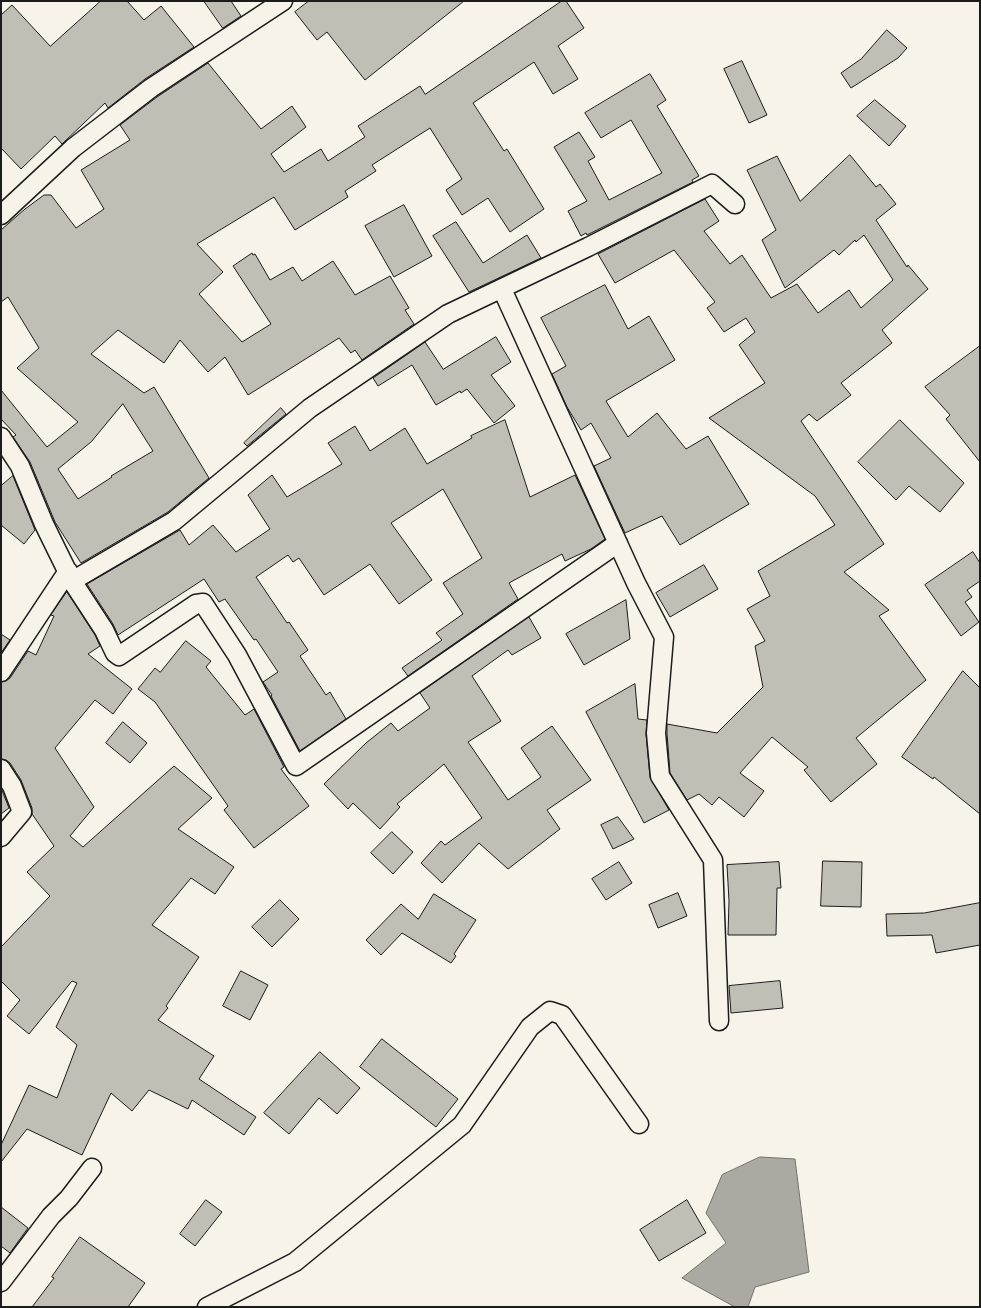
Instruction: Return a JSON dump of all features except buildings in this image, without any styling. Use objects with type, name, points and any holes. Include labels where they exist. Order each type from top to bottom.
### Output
[{"type":"street","points":[[1,215],[73,148],[151,88],[282,1]]},
{"type":"street","points":[[1,672],[70,576],[174,521],[316,403],[448,314],[502,289],[712,184],[735,204]]},
{"type":"street","points":[[502,289],[636,583],[664,637],[656,733],[660,776],[713,860],[719,1021]]},
{"type":"street","points":[[1,437],[20,466],[44,524],[70,576],[104,630],[115,654],[120,656],[196,604],[203,603],[237,655],[296,766],[618,543]]},
{"type":"street","points":[[1,769],[12,786],[22,812],[1,837]]},
{"type":"street","points":[[207,1307],[295,1262],[462,1126],[530,1027],[550,1011],[562,1015],[639,1124]]},
{"type":"street","points":[[1,1282],[51,1216],[68,1198],[92,1168]]},
{"type":"shaded area","points":[[760,1157],[795,1159],[809,1272],[755,1287],[748,1307],[735,1307],[682,1278],[726,1243],[706,1213],[722,1175]]}]
